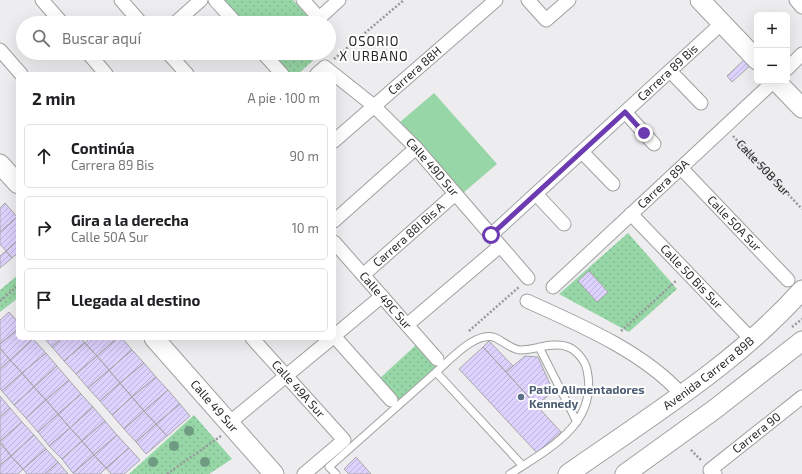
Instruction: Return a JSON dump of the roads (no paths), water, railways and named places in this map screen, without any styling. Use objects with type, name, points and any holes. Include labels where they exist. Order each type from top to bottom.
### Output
[{"type":"main road","points":[[700,0],[754,57]]},
{"type":"main road","points":[[778,84],[802,108]]},
{"type":"main road","points":[[0,164],[16,182]]},
{"type":"main road","name":"Avenida Carrera 89B","points":[[568,474],[681,394],[752,340],[795,285]]},
{"type":"main road","name":"Calle 49 Sur","points":[[156,340],[274,474]]},
{"type":"main road","points":[[625,474],[722,404],[802,341]]},
{"type":"street","points":[[42,0],[56,16]]},
{"type":"street","points":[[121,0],[135,16]]},
{"type":"street","points":[[183,16],[201,0]]},
{"type":"street","points":[[215,0],[230,16]]},
{"type":"street","points":[[304,0],[314,16]]},
{"type":"street","points":[[321,16],[339,0]]},
{"type":"street","name":"Carrera 88H","points":[[336,139],[496,0]]},
{"type":"street","points":[[528,0],[546,20],[569,0]]},
{"type":"street","points":[[796,0],[802,6]]},
{"type":"street","name":"Carrera 89 Bis","points":[[491,235],[722,24]]},
{"type":"street","points":[[0,50],[19,72]]},
{"type":"street","points":[[790,66],[802,54]]},
{"type":"street","points":[[94,60],[104,72]]},
{"type":"street","points":[[174,60],[184,72]]},
{"type":"street","points":[[269,60],[280,72]]},
{"type":"street","points":[[670,71],[701,103]]},
{"type":"street","name":"Calle 49D Sur","points":[[336,80],[374,106],[416,148],[528,278]]},
{"type":"street","name":"Carrera 89A","points":[[553,287],[772,84]]},
{"type":"street","points":[[625,112],[654,144]]},
{"type":"street","points":[[336,219],[416,148]]},
{"type":"street","points":[[582,152],[613,184]]},
{"type":"street","name":"Calle 50A Sur","points":[[681,168],[795,285]]},
{"type":"street","name":"Carrera 88I Bis A","points":[[363,274],[456,194]]},
{"type":"street","points":[[536,194],[564,224]]},
{"type":"street","name":"Calle 50 Bis Sur","points":[[631,214],[752,340]]},
{"type":"street","name":"Calle 49C Sur","points":[[336,244],[407,325],[437,366]]},
{"type":"street","points":[[407,325],[500,246]]},
{"type":"street","points":[[336,334],[382,296]]},
{"type":"street","points":[[527,301],[637,356],[657,370],[681,394]]},
{"type":"street","name":"Calle 49A Sur","points":[[254,340],[344,440],[304,474]]},
{"type":"street","points":[[231,425],[329,340]]},
{"type":"street","points":[[336,340],[391,400]]},
{"type":"street","name":"Carrera 90","points":[[712,472],[802,397]]},
{"type":"lane","points":[[336,474],[329,467],[437,366],[473,340],[487,336],[495,337],[517,350],[554,344],[567,346],[581,358],[586,367],[588,388],[586,399],[576,422],[568,434],[555,445],[510,474]]},
{"type":"lane","points":[[540,347],[576,422]]},
{"type":"lane","points":[[437,366],[523,466]]},
{"type":"place","name":"Patio Alimentadores Kennedy","points":[[521,397]]},
{"type":"district","name":"OSORIO X URBANO","points":[[374,48]]}]
